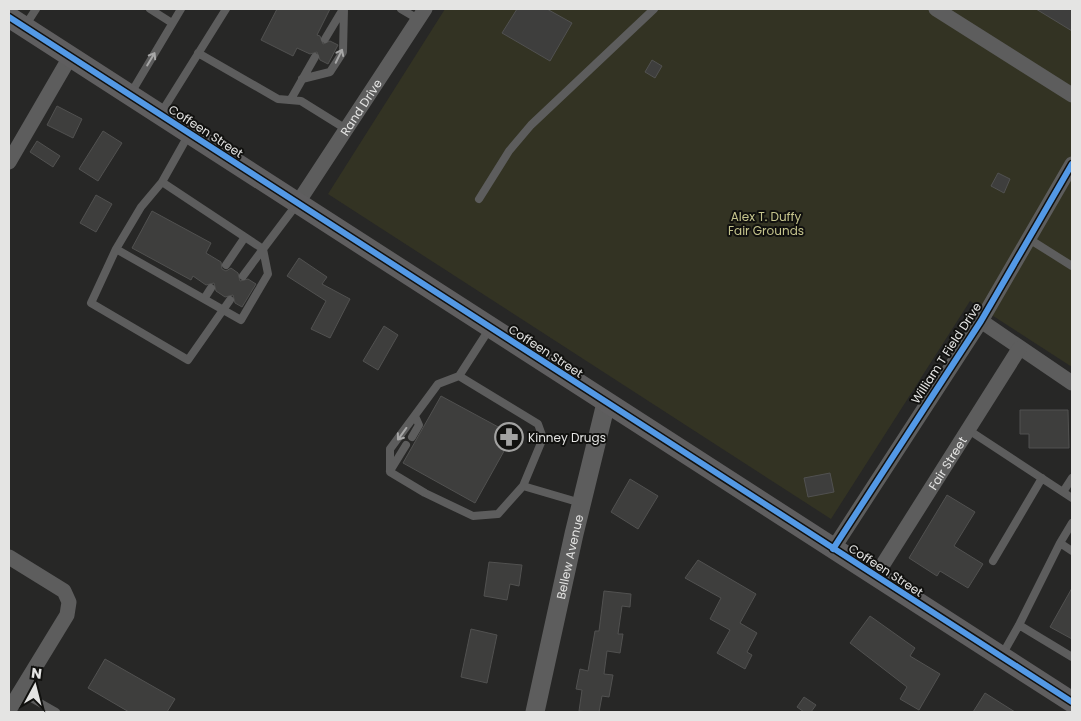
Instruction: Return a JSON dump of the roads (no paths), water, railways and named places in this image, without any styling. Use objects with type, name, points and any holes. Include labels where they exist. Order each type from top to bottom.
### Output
[{"type":"main road","name":"Coffeen Street","points":[[16,22],[1072,702]]},
{"type":"street","points":[[936,9],[1072,96]]},
{"type":"street","name":"Rand Drive","points":[[297,204],[421,14]]},
{"type":"street","points":[[9,162],[70,57]]},
{"type":"street","name":"William T Field Drive","points":[[833,549],[980,322],[1072,164]]},
{"type":"street","points":[[980,322],[1072,383]]},
{"type":"street","name":"Fair Street","points":[[876,577],[967,428],[1019,349]]},
{"type":"street","name":"Bellew Avenue","points":[[535,712],[581,503],[606,403]]},
{"type":"street","points":[[9,557],[64,591],[69,602],[67,615],[9,710]]},
{"type":"lane","points":[[16,22],[36,9]]},
{"type":"lane","points":[[150,9],[172,23]]},
{"type":"lane","points":[[129,95],[181,9]]},
{"type":"lane","points":[[160,115],[226,9]]},
{"type":"lane","points":[[325,39],[344,9]]},
{"type":"lane","points":[[302,79],[330,72],[343,52],[344,9]]},
{"type":"lane","points":[[401,9],[421,14]]},
{"type":"lane","points":[[479,199],[509,151],[531,125],[654,9]]},
{"type":"lane","points":[[198,53],[278,99],[301,101],[346,129]]},
{"type":"lane","points":[[291,99],[314,57]]},
{"type":"lane","points":[[189,134],[162,182],[141,207],[116,249],[91,303],[188,360],[230,300]]},
{"type":"lane","points":[[116,249],[241,320],[268,274],[264,249],[162,182]]},
{"type":"lane","points":[[243,276],[297,204]]},
{"type":"lane","points":[[226,265],[245,236]]},
{"type":"lane","points":[[1029,239],[1072,266]]},
{"type":"lane","points":[[204,299],[211,288]]},
{"type":"lane","points":[[390,472],[390,449],[438,384],[459,376],[490,328]]},
{"type":"lane","points":[[390,472],[425,493],[473,516],[498,514],[523,486],[543,438],[538,424],[459,376]]},
{"type":"lane","points":[[412,437],[419,425],[415,416]]},
{"type":"lane","points":[[967,428],[1072,498]]},
{"type":"lane","points":[[390,472],[406,445]]},
{"type":"lane","points":[[993,561],[1042,478]]},
{"type":"lane","points":[[1063,492],[1072,478]]},
{"type":"lane","points":[[523,486],[581,503]]},
{"type":"lane","points":[[1001,656],[1020,625],[1060,543],[1072,523]]},
{"type":"lane","points":[[1060,543],[1072,551]]},
{"type":"lane","points":[[1020,625],[1072,657]]},
{"type":"lane","points":[[20,691],[56,712]]},
{"type":"place","name":"Kinney Drugs","points":[[509,437]]},
{"type":"park label","name":"Alex T. Duffy Fair Grounds","points":[[766,223]]}]
